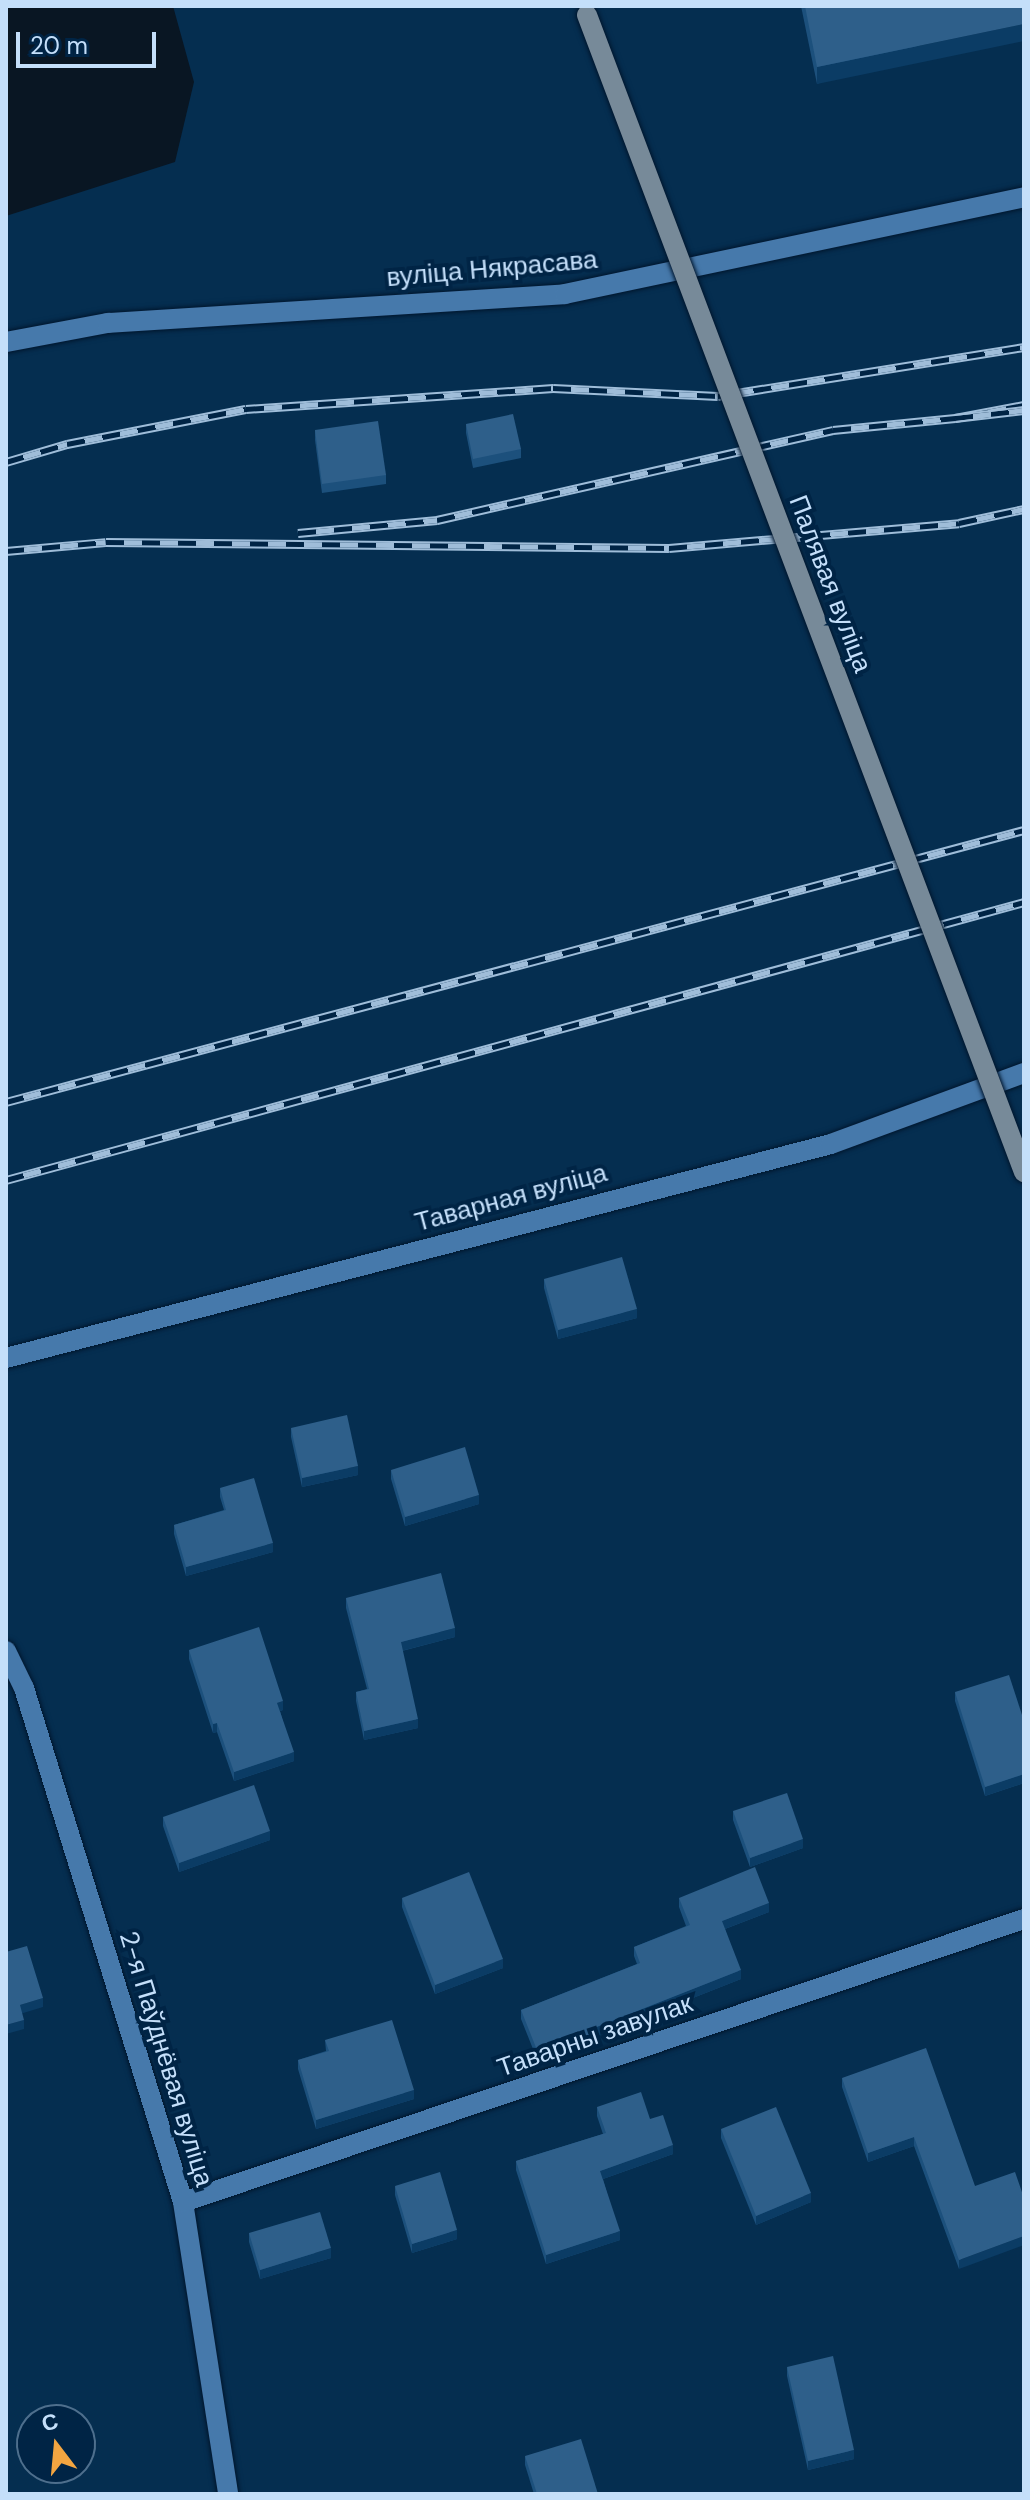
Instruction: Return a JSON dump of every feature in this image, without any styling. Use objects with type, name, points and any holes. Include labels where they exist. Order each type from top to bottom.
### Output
[{"type":"main road","name":"Палявая вуліца","points":[[587,15],[1024,1172]]},
{"type":"street","name":"вуліца Някрасава","points":[[6,342],[108,323],[565,294],[1024,197]]},
{"type":"street","name":"Таварная вуліца","points":[[6,1358],[831,1144],[1024,1073]]},
{"type":"street","name":"2-я Паўднёвая вуліца","points":[[6,1651],[24,1688],[183,2202],[228,2494]]},
{"type":"street","name":"Таварны завулак","points":[[183,2202],[1024,1919]]},
{"type":"water","points":[[6,6],[173,6],[194,82],[175,162],[6,216]]},
{"type":"building","points":[[805,6],[1024,6],[1024,24],[817,67]]},
{"type":"building","points":[[513,414],[521,449],[473,459],[466,424]]},
{"type":"building","points":[[378,421],[386,475],[322,484],[315,430]]},
{"type":"building","points":[[622,1257],[637,1309],[558,1330],[544,1279]]},
{"type":"building","points":[[347,1415],[358,1466],[302,1478],[291,1428]]},
{"type":"building","points":[[465,1447],[479,1495],[405,1517],[391,1470]]},
{"type":"building","points":[[254,1478],[273,1543],[186,1567],[174,1525],[226,1510],[220,1488]]},
{"type":"building","points":[[441,1573],[455,1628],[401,1642],[418,1719],[364,1731],[356,1692],[369,1689],[346,1598]]},
{"type":"building","points":[[259,1627],[283,1701],[277,1703],[294,1752],[234,1772],[217,1723],[213,1724],[189,1650]]},
{"type":"building","points":[[1009,1675],[1024,1721],[1024,1774],[985,1787],[955,1692]]},
{"type":"building","points":[[254,1785],[270,1831],[179,1863],[163,1817]]},
{"type":"building","points":[[787,1793],[803,1839],[750,1858],[733,1811]]},
{"type":"building","points":[[755,1867],[769,1903],[722,1921],[741,1970],[594,2028],[594,2034],[539,2055],[521,2010],[640,1963],[634,1947],[690,1925],[679,1898]]},
{"type":"building","points":[[469,1872],[503,1959],[435,1985],[402,1898]]},
{"type":"building","points":[[27,1946],[43,1998],[20,2005],[24,2020],[6,2025],[6,1952]]},
{"type":"building","points":[[392,2020],[414,2090],[316,2120],[298,2060],[329,2051],[325,2040]]},
{"type":"building","points":[[926,2048],[975,2186],[1015,2172],[1024,2198],[1024,2236],[959,2260],[914,2137],[868,2153],[842,2078]]},
{"type":"building","points":[[641,2092],[650,2119],[663,2115],[673,2145],[600,2171],[620,2231],[546,2255],[516,2161],[606,2133],[597,2107]]},
{"type":"building","points":[[776,2107],[811,2193],[756,2216],[721,2129]]},
{"type":"building","points":[[440,2172],[457,2230],[412,2244],[395,2186]]},
{"type":"building","points":[[320,2212],[331,2248],[260,2270],[249,2233]]},
{"type":"building","points":[[833,2356],[854,2450],[808,2461],[787,2367]]},
{"type":"building","points":[[581,2439],[598,2494],[537,2494],[525,2456]]},
{"type":"railway","points":[[6,462],[67,444],[246,409],[553,388],[718,396],[1024,347]]},
{"type":"railway","points":[[1024,405],[955,418],[1024,410]]},
{"type":"railway","points":[[298,533],[437,520],[833,430],[955,418]]},
{"type":"railway","points":[[6,551],[106,542],[669,548],[959,523],[1024,509]]},
{"type":"railway","points":[[6,1102],[1024,830]]},
{"type":"railway","points":[[6,1180],[1024,902]]}]
